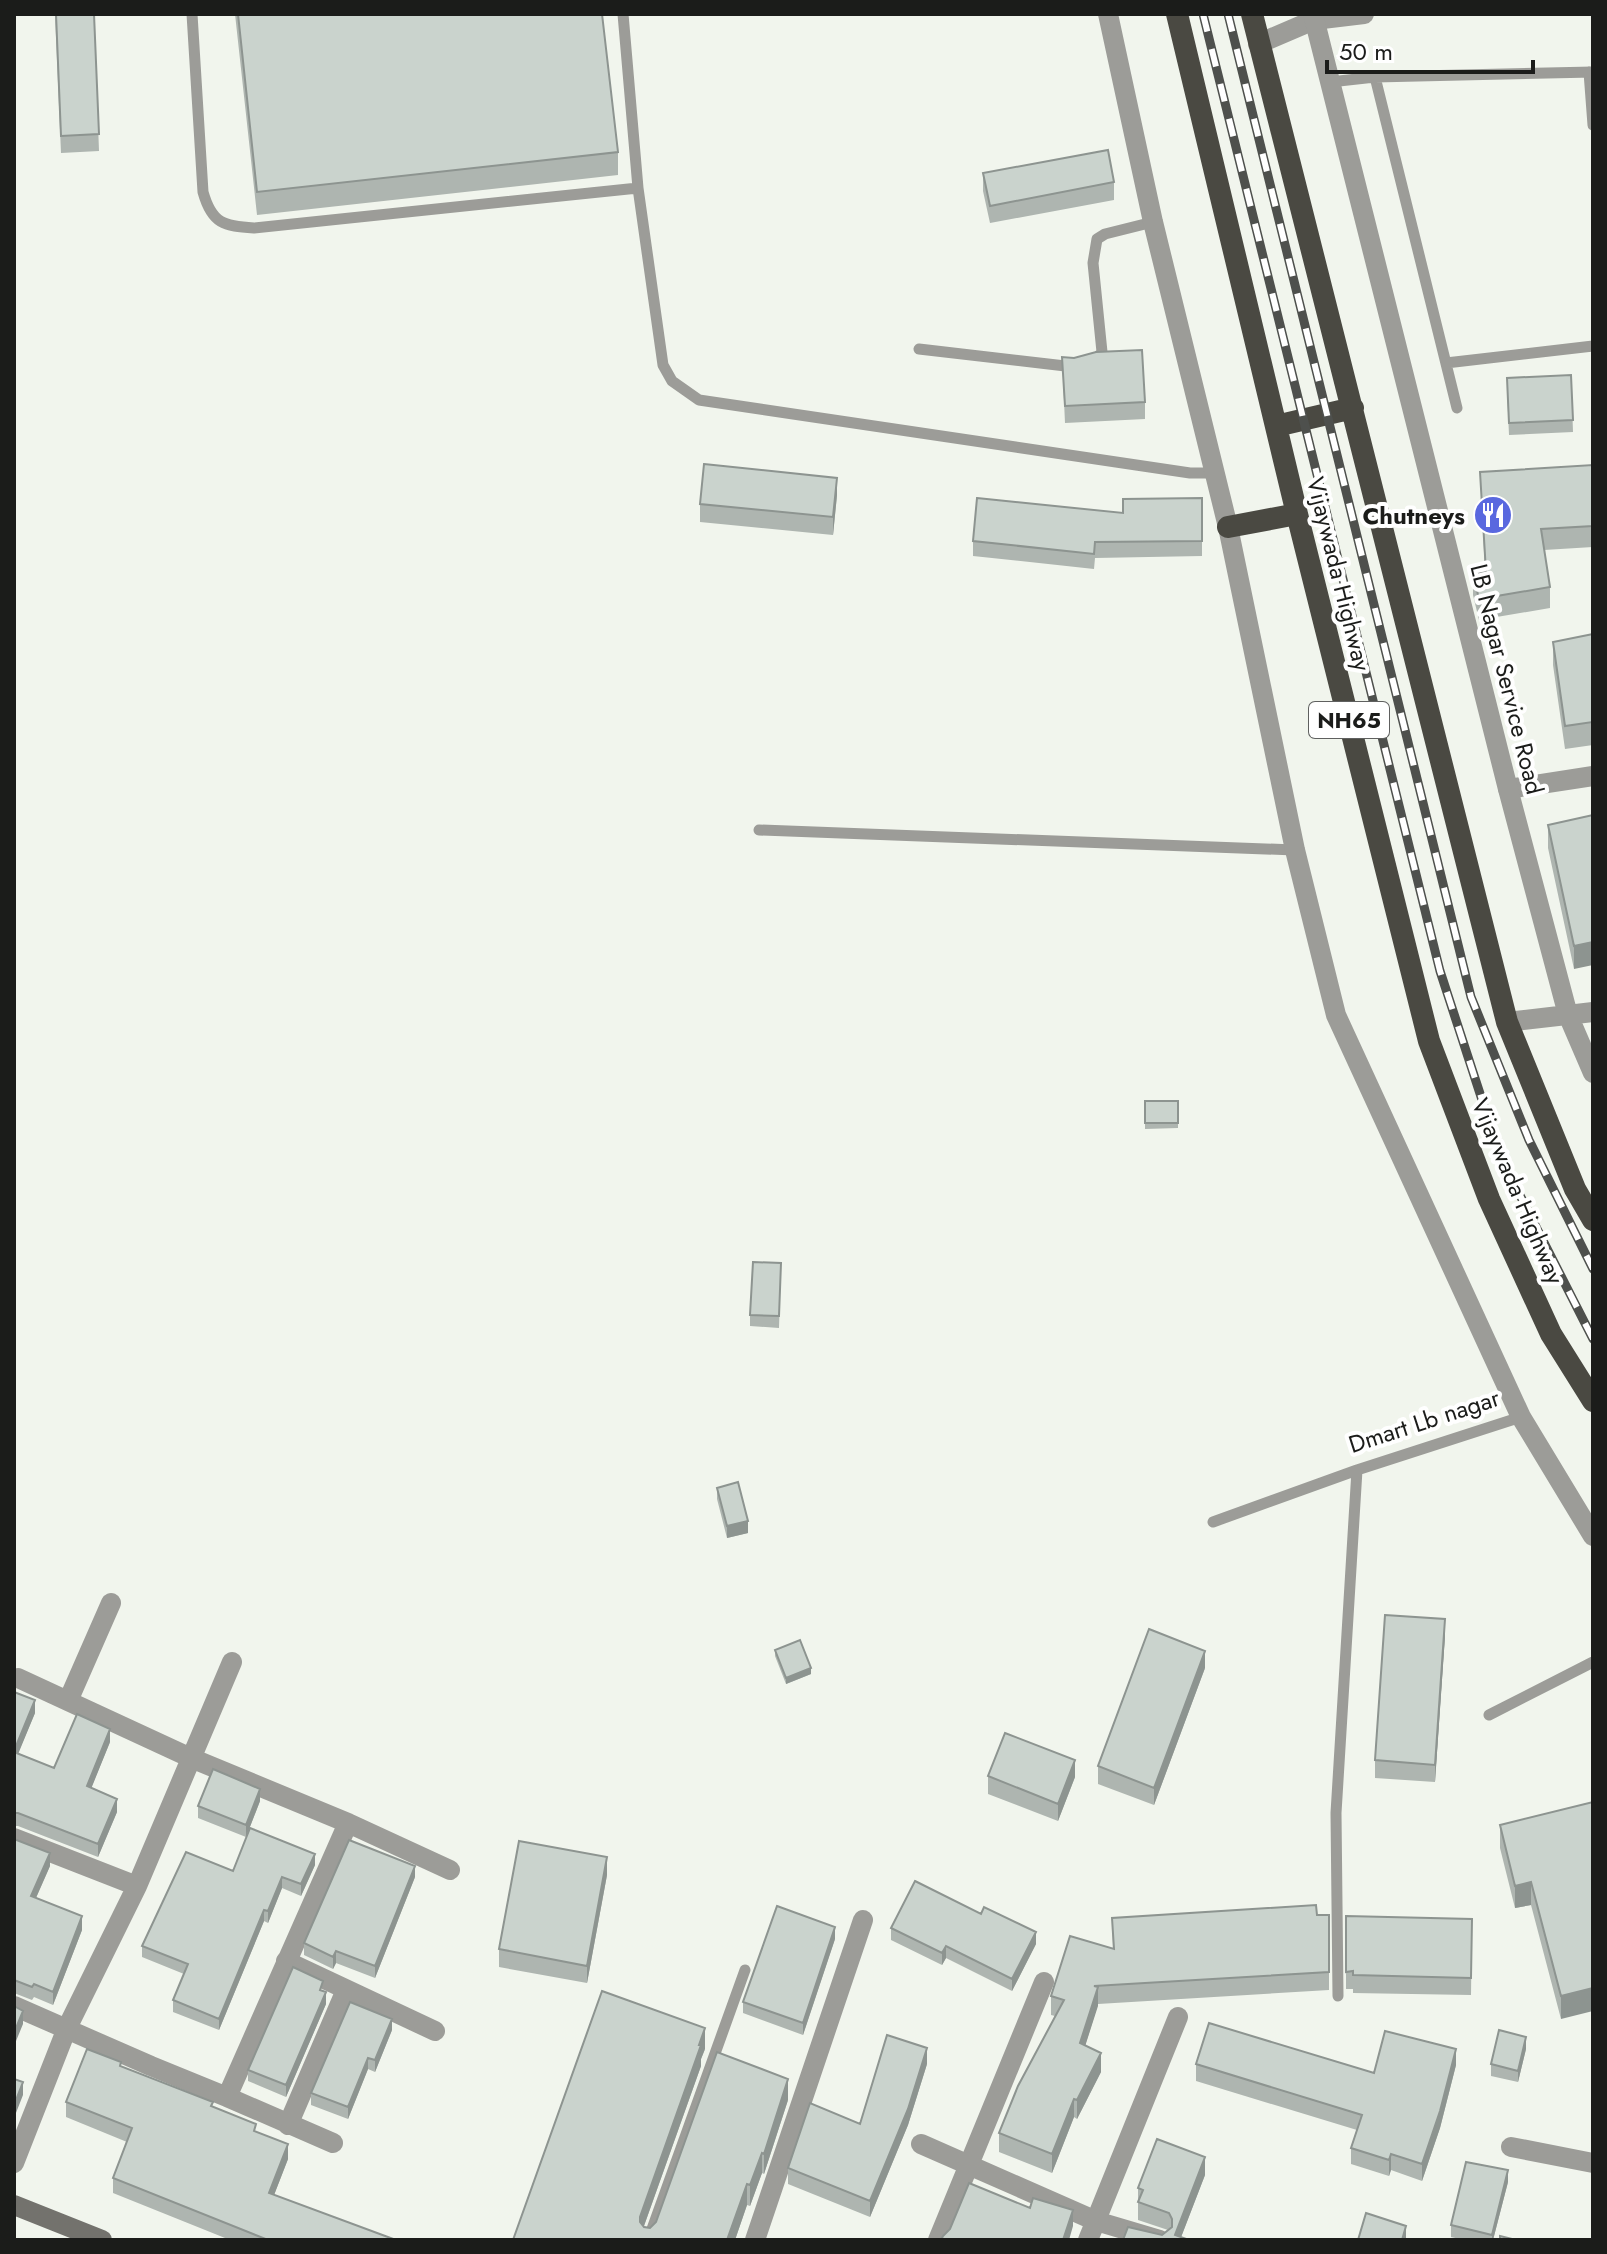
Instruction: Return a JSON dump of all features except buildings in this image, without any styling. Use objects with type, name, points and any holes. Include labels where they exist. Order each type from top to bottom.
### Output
[{"type":"highway","name":"Vijaywada Highway","points":[[1177,14],[1297,514],[1429,1041],[1489,1199],[1551,1334],[1593,1401]]},
{"type":"highway","points":[[1252,14],[1507,1022],[1575,1189],[1593,1220]]},
{"type":"highway","points":[[1276,426],[1353,408]]},
{"type":"highway","points":[[1228,527],[1297,514]]},
{"type":"main road","points":[[14,2205],[102,2240]]},
{"type":"street","points":[[1108,14],[1153,222],[1228,527],[1295,850],[1336,1015],[1521,1417]]},
{"type":"street","points":[[1258,44],[1314,17],[1364,14]]},
{"type":"street","name":"LB Nagar Service Road","points":[[1314,17],[1508,789],[1568,1015],[1593,1073]]},
{"type":"street","points":[[1508,789],[1593,776]]},
{"type":"street","points":[[1507,1022],[1593,1012]]},
{"type":"street","name":"Dmart Lb nagar","points":[[1521,1417],[1593,1536]]},
{"type":"street","points":[[68,1701],[111,1603]]},
{"type":"street","points":[[14,2163],[67,2028],[137,1886],[232,1662]]},
{"type":"street","points":[[18,1678],[191,1758],[348,1823],[450,1870]]},
{"type":"street","points":[[227,2097],[348,1823]]},
{"type":"street","points":[[14,1838],[137,1886]]},
{"type":"street","points":[[755,2240],[863,1920]]},
{"type":"street","points":[[286,1961],[435,2031]]},
{"type":"street","points":[[938,2240],[1044,1982]]},
{"type":"street","points":[[288,2125],[346,1990]]},
{"type":"street","points":[[14,2006],[333,2143]]},
{"type":"street","points":[[1092,2230],[1178,2017]]},
{"type":"street","points":[[921,2144],[969,2164],[1092,2230],[1160,2240]]},
{"type":"street","points":[[1511,2147],[1593,2163]]},
{"type":"lane","points":[[192,14],[203,192],[215,217],[227,226],[254,228],[638,188]]},
{"type":"lane","points":[[623,14],[638,188],[663,365],[672,381],[699,400],[1190,473],[1215,473]]},
{"type":"lane","points":[[1330,82],[1375,77],[1591,72],[1593,125]]},
{"type":"lane","points":[[1375,77],[1457,408]]},
{"type":"lane","points":[[919,349],[1072,367],[1096,361],[1102,352],[1093,263],[1097,239],[1105,234],[1153,222]]},
{"type":"lane","points":[[1446,363],[1593,346]]},
{"type":"lane","points":[[759,830],[1295,850]]},
{"type":"lane","name":"Dmart Lb nagar","points":[[1213,1522],[1357,1470],[1521,1417]]},
{"type":"lane","points":[[1338,1996],[1336,1813],[1357,1470]]},
{"type":"lane","points":[[1489,1715],[1593,1662]]},
{"type":"lane","points":[[648,2240],[745,1970]]},
{"type":"railway","points":[[1203,14],[1440,971],[1501,1158],[1593,1339]]},
{"type":"railway","points":[[1228,14],[1471,997],[1529,1140],[1593,1269]]},
{"type":"place","name":"Chutneys","points":[[1493,515]]}]
